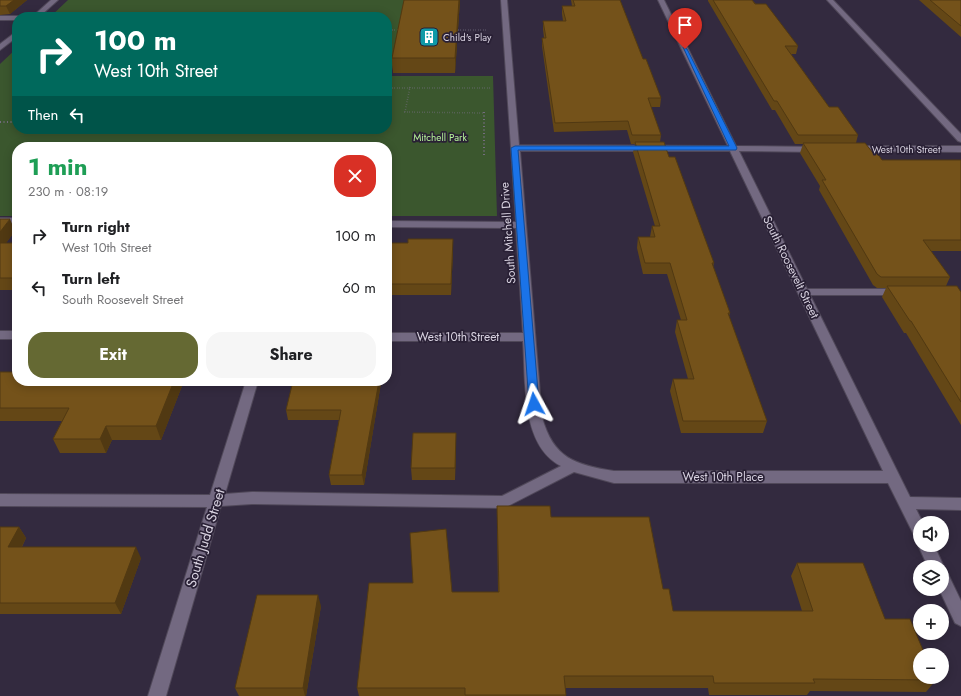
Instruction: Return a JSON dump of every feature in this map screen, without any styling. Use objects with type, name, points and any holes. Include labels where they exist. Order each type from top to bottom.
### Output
[{"type":"street","points":[[41,12],[55,0]]},
{"type":"street","name":"South Mitchell Drive","points":[[504,0],[529,337],[538,430],[545,444],[556,458]]},
{"type":"street","name":"South Roosevelt Street","points":[[661,0],[913,518]]},
{"type":"street","points":[[830,0],[961,139]]},
{"type":"street","points":[[0,18],[12,18]]},
{"type":"street","points":[[0,48],[12,37]]},
{"type":"street","points":[[515,148],[827,149]]},
{"type":"street","name":"West 10th Street","points":[[842,149],[961,149]]},
{"type":"street","points":[[0,221],[12,221]]},
{"type":"street","points":[[392,224],[521,225]]},
{"type":"street","points":[[803,292],[913,292]]},
{"type":"street","points":[[0,335],[12,335]]},
{"type":"street","name":"West 10th Street","points":[[392,336],[529,337]]},
{"type":"street","name":"South Judd Street","points":[[157,696],[250,386]]},
{"type":"street","name":"West 10th Place","points":[[556,458],[572,467],[593,474],[614,477],[893,478]]},
{"type":"street","points":[[0,500],[216,501],[252,498],[504,502],[572,467]]},
{"type":"street","points":[[906,503],[961,504]]},
{"type":"street","points":[[949,593],[961,618]]},
{"type":"path","points":[[392,30],[402,30]]},
{"type":"path","points":[[458,30],[486,30]]},
{"type":"path","points":[[410,87],[405,112],[484,112],[484,156]]},
{"type":"path","points":[[392,88],[510,88]]},
{"type":"path","points":[[0,122],[12,122]]},
{"type":"green space","name":"Mitchell Park","points":[[68,0],[405,0],[392,71],[392,12],[55,12]]},
{"type":"green space","name":"Mitchell Park","points":[[12,53],[12,134],[392,134],[392,76],[493,76],[497,216],[392,216],[392,142],[12,142],[12,216],[0,216],[0,64]]},
{"type":"building","points":[[0,0],[14,0],[6,6],[0,6]]},
{"type":"building","name":"Child's Play","points":[[404,0],[459,0],[455,58],[392,58]]},
{"type":"building","points":[[573,0],[620,0],[643,59],[646,59],[661,98],[648,98],[661,135],[632,135],[628,121],[555,123],[542,38],[546,38],[543,21],[566,21],[562,6],[575,6]]},
{"type":"building","points":[[713,0],[752,0],[755,4],[766,4],[798,46],[785,46],[829,107],[838,107],[858,135],[798,135],[777,101],[774,101]]},
{"type":"building","points":[[930,0],[961,0],[961,26]]},
{"type":"building","points":[[635,142],[664,142],[669,157],[675,157],[714,263],[712,263],[730,313],[728,313],[767,421],[683,421],[673,379],[694,379],[677,320],[687,320],[670,263],[645,263],[638,237],[655,237],[652,226],[660,226]]},
{"type":"building","points":[[803,143],[865,143],[873,153],[877,153],[882,160],[961,160],[961,240],[923,240],[950,277],[881,277],[877,274],[822,180],[826,180]]},
{"type":"building","points":[[0,219],[10,219],[0,232]]},
{"type":"building","points":[[408,239],[453,239],[451,284],[392,284],[392,243],[408,243]]},
{"type":"building","points":[[0,243],[12,243],[12,278],[0,278]]},
{"type":"building","points":[[887,286],[957,286],[961,292],[961,402],[911,321]]},
{"type":"building","points":[[0,372],[12,372],[12,386],[172,386],[156,426],[106,426],[100,439],[53,439],[69,408],[0,408]]},
{"type":"building","points":[[292,386],[378,386],[362,475],[329,475],[341,410],[286,410]]},
{"type":"building","points":[[413,433],[456,433],[455,468],[411,468]]},
{"type":"building","points":[[497,506],[550,506],[551,517],[649,517],[663,589],[669,589],[673,611],[813,611],[797,563],[863,563],[885,619],[910,619],[913,626],[913,640],[919,640],[922,648],[913,648],[913,680],[813,679],[815,683],[714,683],[713,676],[564,676],[566,695],[465,695],[465,688],[357,688],[369,583],[413,583],[410,533],[446,529],[452,592],[499,592]]},
{"type":"building","points":[[0,527],[19,527],[8,547],[136,547],[115,603],[0,603]]},
{"type":"building","points":[[257,595],[318,595],[303,688],[235,688]]},
{"type":"place","name":"Child's Play","points":[[429,37]]},
{"type":"route","points":[[534,404],[515,148],[733,148],[685,49]]}]
